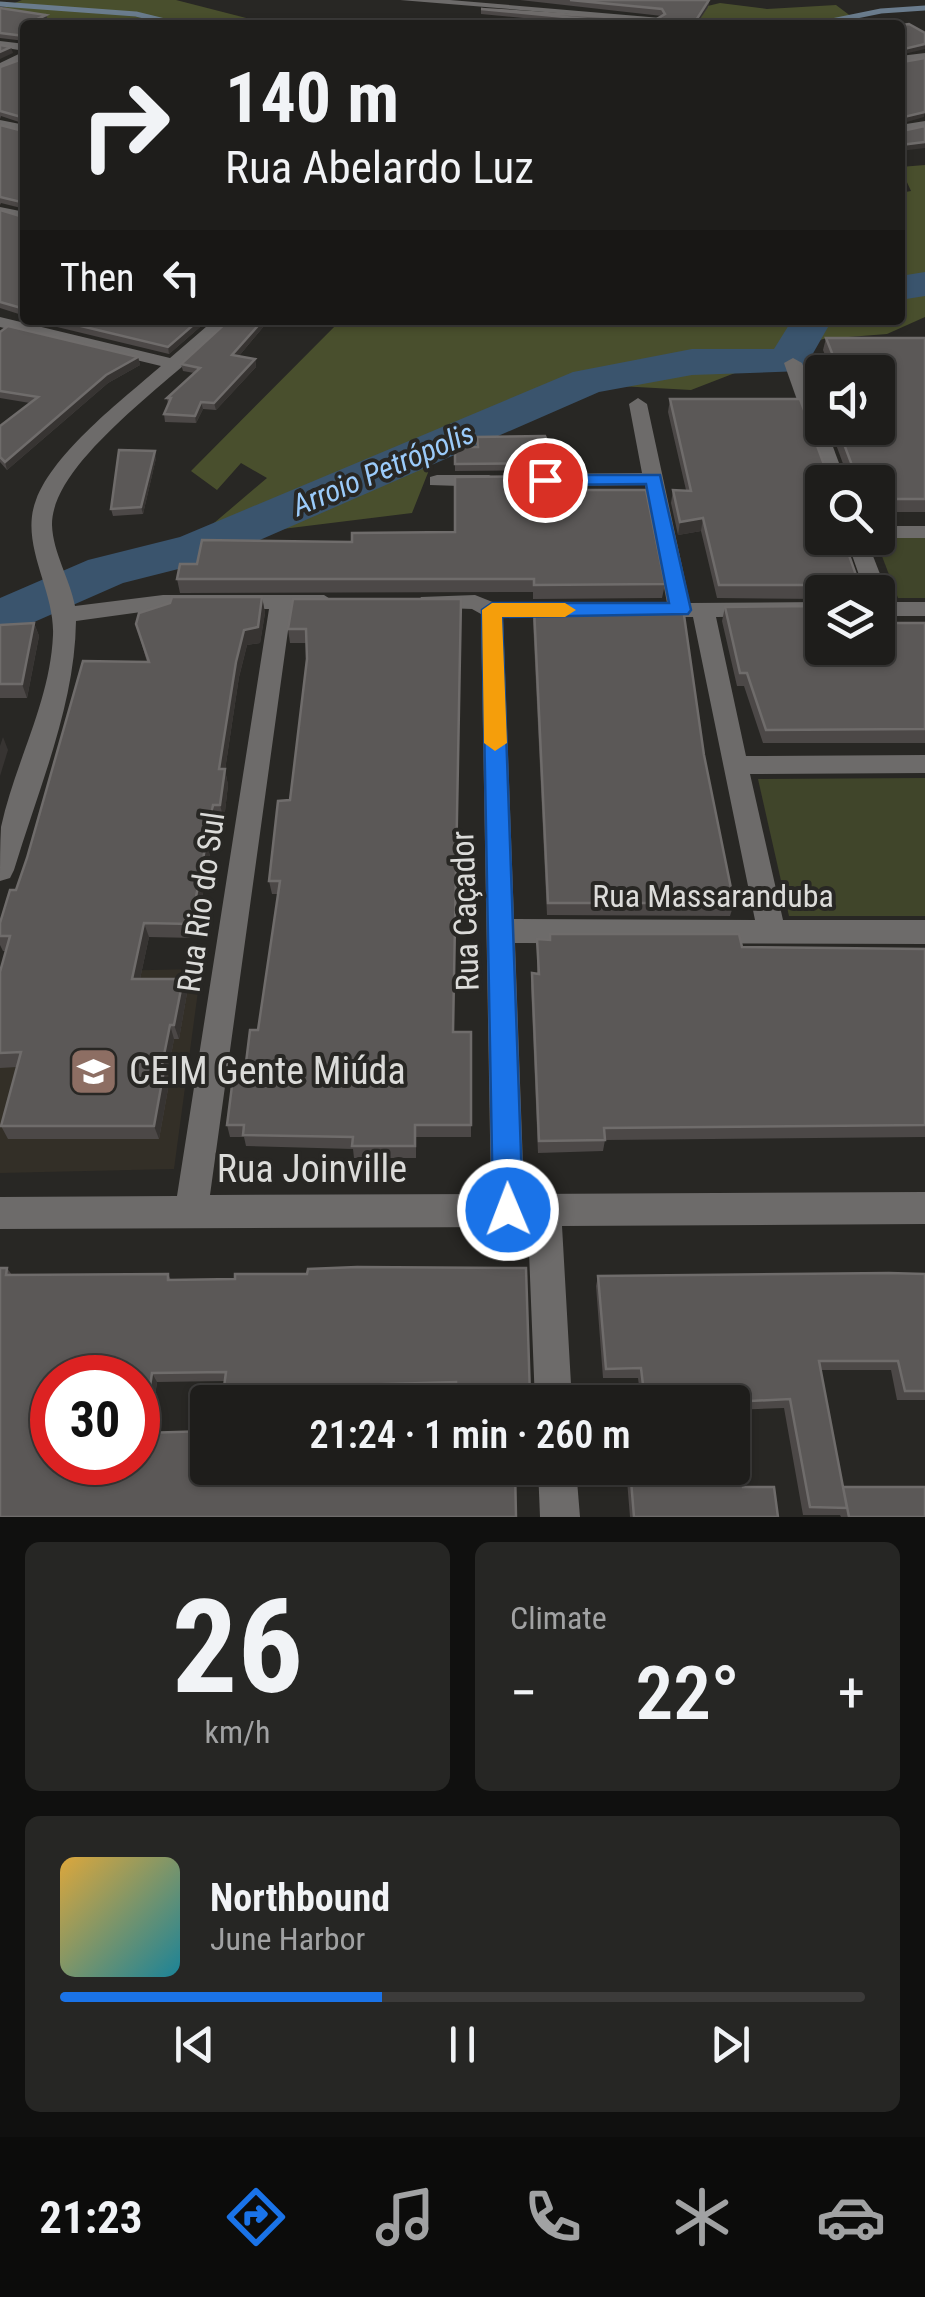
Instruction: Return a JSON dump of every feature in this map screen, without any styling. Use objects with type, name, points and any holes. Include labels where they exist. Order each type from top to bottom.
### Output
[{"type":"street","points":[[406,0],[598,5],[655,18]]},
{"type":"street","points":[[1,324],[174,364]]},
{"type":"street","points":[[0,870],[54,691],[61,596],[40,530],[49,492],[174,364],[218,325]]},
{"type":"street","points":[[793,363],[830,465]]},
{"type":"street","points":[[638,404],[654,478],[736,764],[771,931]]},
{"type":"street","points":[[436,481],[654,478]]},
{"type":"street","points":[[895,532],[925,532]]},
{"type":"street","points":[[61,596],[163,602],[339,602]]},
{"type":"street","name":"Rua Rio do Sul","points":[[191,1212],[280,601]]},
{"type":"street","points":[[397,602],[475,602],[492,610],[586,610]]},
{"type":"street","points":[[895,605],[925,609]]},
{"type":"street","points":[[624,610],[805,609]]},
{"type":"street","name":"Rua Caçador","points":[[492,610],[508,1210]]},
{"type":"street","points":[[736,764],[925,764]]},
{"type":"street","name":"Rua Massaranduba","points":[[500,931],[925,932]]},
{"type":"street","name":"Rua Joinville","points":[[0,1213],[925,1208]]},
{"type":"street","points":[[544,1210],[553,1385]]},
{"type":"street","points":[[558,1485],[560,1517]]},
{"type":"shaded area","name":"CEIM Gente Miúda","points":[[201,969],[174,1169],[0,1173],[0,973]]},
{"type":"green space","points":[[22,0],[176,0],[254,20],[28,20],[0,9]]},
{"type":"green space","points":[[720,3],[767,9],[836,5],[852,17],[702,20],[687,11]]},
{"type":"green space","points":[[925,165],[925,317],[887,334],[823,339],[691,390],[601,385],[435,455],[412,513],[194,540],[267,478],[241,463],[217,490],[191,471],[336,325],[905,325],[905,192],[911,191],[905,167]]},
{"type":"green space","points":[[895,538],[925,538],[925,598],[898,598],[895,575],[889,575],[882,555],[895,555]]},
{"type":"green space","points":[[925,778],[925,916],[789,916],[758,779]]},
{"type":"building","points":[[570,0],[709,0],[696,20],[655,20],[665,14],[662,9]]},
{"type":"building","points":[[0,8],[46,15],[20,20],[20,35],[0,33]]},
{"type":"building","points":[[481,9],[655,20],[595,20]]},
{"type":"building","points":[[905,24],[925,33],[925,44],[905,49]]},
{"type":"building","points":[[925,58],[925,112],[905,117],[905,61]]},
{"type":"building","points":[[20,60],[20,117],[0,111],[0,67]]},
{"type":"building","points":[[0,125],[20,130],[20,202],[0,197]]},
{"type":"building","points":[[925,126],[925,142],[905,144],[905,130]]},
{"type":"building","points":[[0,210],[20,216],[20,308],[0,302]]},
{"type":"building","points":[[77,325],[193,325],[168,347]]},
{"type":"building","points":[[224,325],[259,325],[232,355],[255,359],[214,403],[201,402],[195,416],[164,414],[171,398],[167,398],[200,368],[181,364]]},
{"type":"building","points":[[8,326],[138,357],[106,375],[5,462],[0,457],[0,426],[38,397],[0,391],[0,332]]},
{"type":"building","points":[[826,338],[925,338],[925,499],[895,499],[895,465],[852,465],[844,445],[895,445],[895,355],[833,355]]},
{"type":"building","points":[[670,399],[800,399],[805,413],[805,445],[817,445],[824,465],[805,465],[805,555],[849,555],[856,575],[805,575],[805,585],[719,585],[703,518],[680,522],[673,490],[691,491]]},
{"type":"building","points":[[545,436],[557,463],[455,464],[455,447],[478,447],[477,437]]},
{"type":"building","points":[[119,450],[155,451],[141,507],[111,509]]},
{"type":"building","points":[[565,476],[571,490],[646,490],[665,584],[534,585],[534,579],[177,579],[180,564],[197,564],[202,540],[352,542],[352,533],[455,532],[455,477]]},
{"type":"building","points":[[172,597],[262,597],[258,627],[244,630],[236,662],[219,769],[225,769],[220,805],[213,805],[191,924],[144,923],[132,979],[183,979],[160,1075],[163,1076],[154,1126],[1,1126],[21,1052],[0,1053],[0,972],[10,936],[0,936],[0,923],[10,890],[16,890],[27,858],[83,661],[149,662],[136,624],[139,613],[170,603]]},
{"type":"building","points":[[293,599],[461,599],[453,1032],[471,1032],[471,1125],[415,1125],[415,1146],[352,1146],[353,1137],[243,1135],[244,1125],[227,1125],[234,1070],[245,1071],[250,1030],[258,1030],[280,881],[269,881],[278,801],[290,800],[307,659],[306,629],[288,629]]},
{"type":"building","points":[[805,606],[805,665],[895,665],[895,623],[925,623],[925,729],[766,730],[747,673],[740,673],[725,607]]},
{"type":"building","points":[[534,608],[683,608],[704,755],[734,903],[548,903]]},
{"type":"building","points":[[34,623],[22,684],[0,684],[0,625]]},
{"type":"building","points":[[550,934],[739,934],[742,947],[925,949],[925,1125],[604,1128],[605,1140],[539,1141],[532,973],[539,974],[537,939],[550,940]]},
{"type":"building","points":[[357,1267],[526,1268],[530,1385],[224,1385],[226,1372],[160,1373],[160,1355],[30,1355],[30,1485],[160,1485],[160,1432],[190,1432],[190,1485],[515,1485],[516,1517],[0,1517],[0,1268],[7,1268],[6,1275],[168,1274],[168,1280],[235,1279],[235,1274],[307,1274],[308,1269]]},
{"type":"building","points":[[925,1274],[925,1391],[905,1391],[898,1361],[819,1361],[847,1508],[810,1507],[790,1399],[750,1401],[750,1385],[643,1385],[641,1368],[606,1369],[598,1276]]},
{"type":"building","points":[[631,1485],[774,1487],[778,1517],[634,1517]]},
{"type":"building","points":[[843,1487],[925,1487],[925,1517],[849,1517]]},
{"type":"waterway","points":[[0,4],[136,14],[161,20]]},
{"type":"waterway","points":[[837,20],[925,8]]},
{"type":"waterway","name":"Arroio Petrópolis","points":[[905,287],[925,284]]},
{"type":"waterway","name":"Arroio Petrópolis","points":[[0,619],[106,571],[196,549],[588,381],[692,362],[788,362],[809,325]]},
{"type":"slow traffic","points":[[495,743],[492,610],[565,610]]},
{"type":"place","name":"CEIM Gente Miúda","points":[[94,1071]]},
{"type":"route","points":[[508,1210],[492,610],[680,610],[654,478],[545,480]]}]
